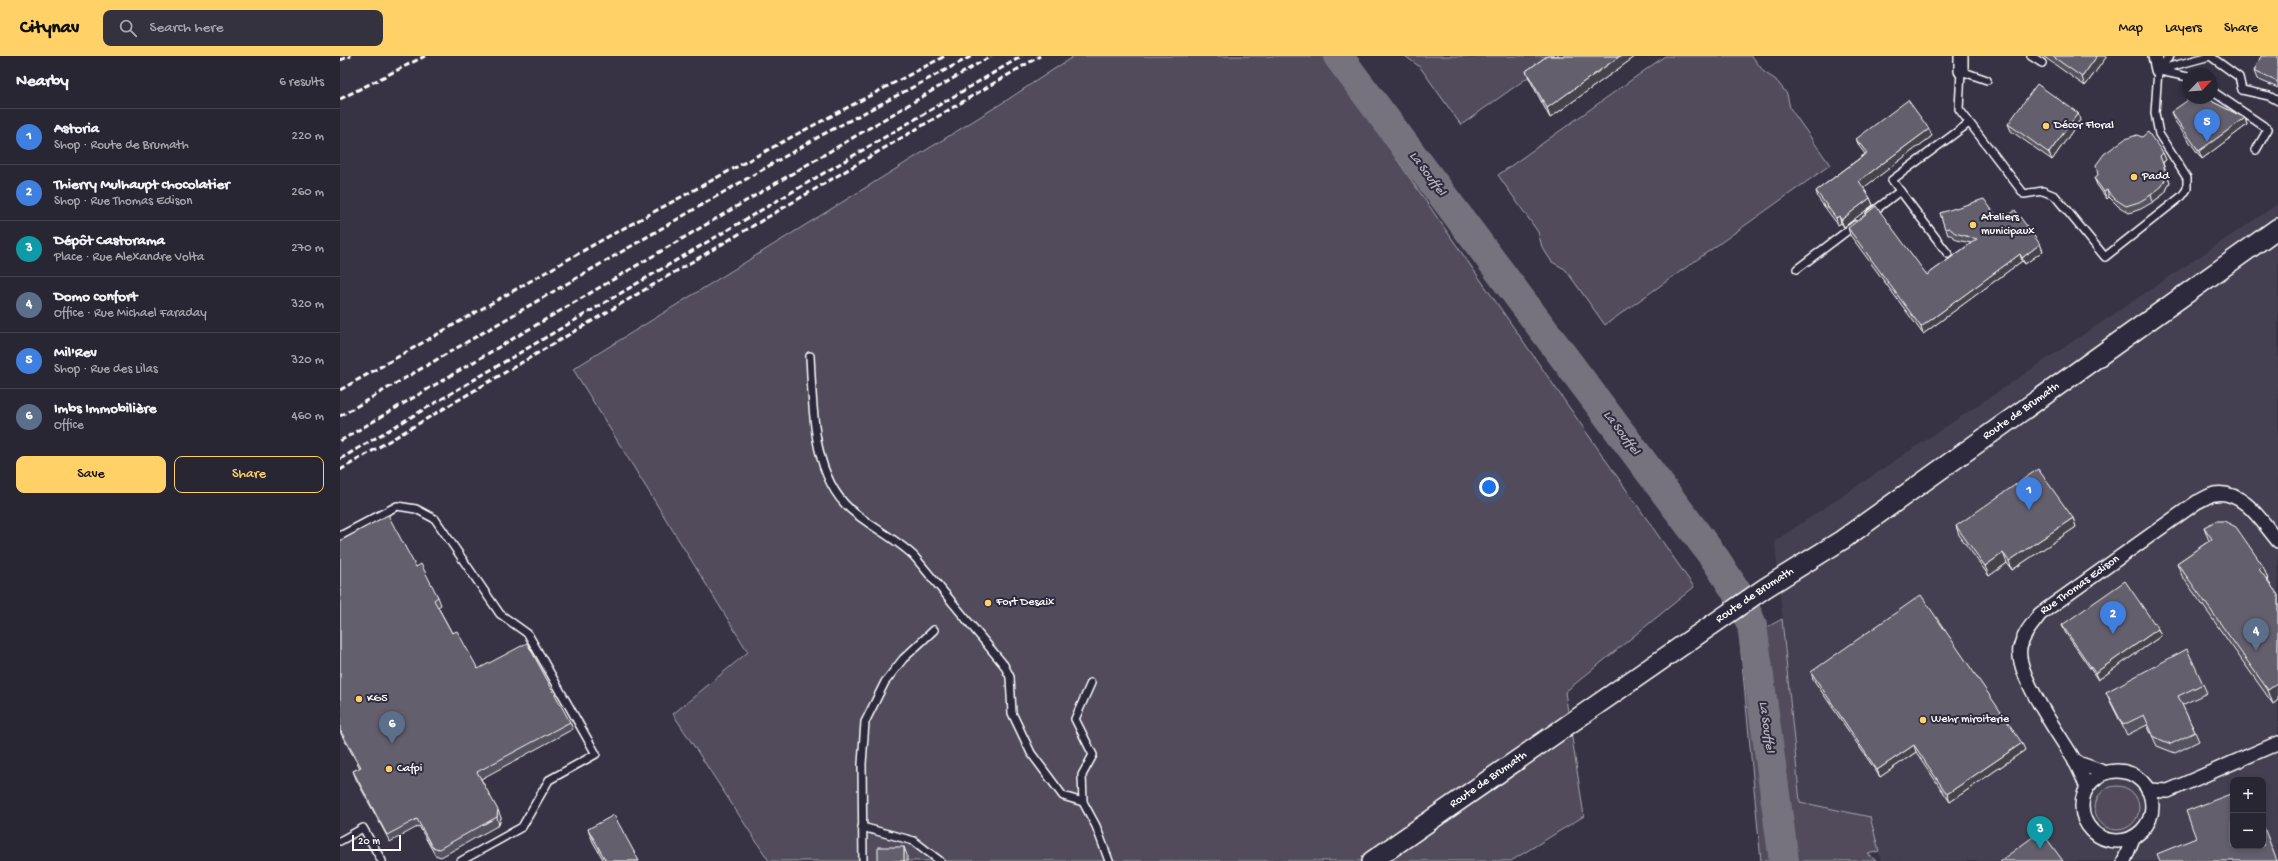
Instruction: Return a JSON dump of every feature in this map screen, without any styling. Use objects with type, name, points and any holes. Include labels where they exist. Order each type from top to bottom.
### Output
[{"type":"main road","name":"Route de Brumath","points":[[1372,861],[1765,588],[1842,540],[2278,228]]},
{"type":"main road","name":"Route de Brumath","points":[[2136,329],[2278,243]]},
{"type":"street","points":[[1961,56],[1961,71]]},
{"type":"street","points":[[2155,56],[2158,70]]},
{"type":"street","name":"Rue Thomas Edison","points":[[2088,788],[2075,762],[2059,738],[2022,670],[2020,649],[2027,631],[2040,614],[2198,502],[2214,494],[2231,494],[2249,507],[2278,541]]},
{"type":"street","points":[[2148,790],[2168,790],[2278,743]]},
{"type":"street","points":[[2075,762],[2106,774]]},
{"type":"street","points":[[2133,838],[2122,841],[2110,841],[2100,837],[2086,822],[2083,801],[2088,788],[2095,780],[2106,774],[2115,772],[2130,774],[2143,783],[2148,790],[2152,807]]},
{"type":"street","points":[[2124,861],[2133,838],[2146,826],[2152,807],[2168,790]]},
{"type":"street","points":[[2110,841],[2120,861]]},
{"type":"lane","points":[[2031,56],[2042,63]]},
{"type":"lane","points":[[1987,80],[1961,71],[1959,109],[2024,194],[2043,191],[2055,196],[2105,257],[2182,196],[2186,189],[2187,178],[2164,144],[2156,125],[2155,113],[2158,70],[2170,56]]},
{"type":"lane","points":[[2158,70],[2210,56],[2239,77],[2242,90],[2270,96],[2278,101]]},
{"type":"lane","points":[[2158,70],[2182,76]]},
{"type":"lane","points":[[2218,95],[2268,129],[2256,150]]},
{"type":"lane","points":[[1948,254],[1892,180],[1969,123]]},
{"type":"lane","points":[[1797,269],[1900,191]]},
{"type":"lane","points":[[810,356],[815,431],[825,470],[839,497],[850,509],[898,541],[914,556],[1004,665],[1010,677],[1012,713],[1031,753],[1063,796],[1082,802]]},
{"type":"lane","points":[[340,536],[397,506],[416,509],[435,519],[500,614],[528,634],[596,754],[549,780],[522,827],[461,861]]},
{"type":"lane","points":[[863,861],[862,764],[865,722],[885,682],[903,659],[934,630]]},
{"type":"lane","points":[[1091,683],[1075,719],[1093,755],[1082,775],[1082,802],[1096,826],[1109,861]]},
{"type":"lane","points":[[862,827],[914,841],[940,861]]},
{"type":"lane","points":[[340,841],[363,828],[382,861]]},
{"type":"shaded area","points":[[1074,56],[1325,56],[1694,587],[1565,692],[1584,816],[1511,861],[769,861],[673,714],[748,652],[573,369],[1007,100]]},
{"type":"shaded area","points":[[1405,56],[1558,56],[1461,125],[1420,67]]},
{"type":"shaded area","points":[[1665,56],[1752,56],[1764,72],[1776,80],[1787,94],[1790,108],[1830,165],[1605,325],[1565,269],[1552,262],[1542,247],[1538,232],[1498,175]]},
{"type":"shaded area","points":[[2278,204],[2278,861],[1881,861],[1870,817],[1800,802],[1775,541]]},
{"type":"shaded area","points":[[1782,619],[1800,802],[1870,817],[1879,851],[1868,854],[1876,861],[1761,861],[1740,642]]},
{"type":"shaded area","points":[[2113,786],[2121,786],[2133,792],[2139,804],[2139,812],[2133,824],[2121,830],[2113,830],[2101,824],[2095,812],[2095,804],[2101,792]]},
{"type":"building","points":[[1547,56],[1620,56],[1547,108],[1526,71]]},
{"type":"building","points":[[2052,56],[2097,56],[2082,77]]},
{"type":"building","points":[[2261,56],[2278,56],[2278,82],[2254,71]]},
{"type":"building","name":"Décor Floral","points":[[2037,84],[2078,113],[2049,153],[2008,124]]},
{"type":"building","points":[[1908,100],[1929,129],[1859,181],[1870,198],[1841,220],[1839,216],[1836,218],[1816,191],[1867,153],[1856,139]]},
{"type":"building","points":[[2182,104],[2217,104],[2245,118],[2199,151],[2171,112]]},
{"type":"building","name":"Padd","points":[[2148,132],[2163,153],[2160,156],[2167,175],[2162,186],[2151,195],[2139,202],[2126,206],[2115,199],[2107,190],[2104,192],[2094,178],[2098,175],[2096,165],[2104,154],[2125,139],[2137,135],[2142,137]]},
{"type":"building","points":[[1984,199],[2000,221],[2015,210],[2040,244],[2022,258],[2020,254],[1921,327],[1848,228],[1876,206],[1927,275],[1977,239],[1955,233],[1949,228],[1945,229],[1940,213]]},
{"type":"building","points":[[2038,469],[2073,518],[2009,561],[2003,553],[1985,566],[1956,526]]},
{"type":"building","points":[[388,515],[416,567],[421,564],[438,597],[434,600],[452,633],[457,631],[478,669],[527,643],[570,722],[477,772],[498,810],[497,817],[439,849],[432,847],[417,819],[387,835],[353,771],[361,767],[340,730],[340,541]]},
{"type":"building","points":[[2216,521],[2224,521],[2236,527],[2263,566],[2259,569],[2278,595],[2278,683],[2268,690],[2177,563],[2212,539],[2204,527]]},
{"type":"building","points":[[2125,581],[2158,629],[2095,673],[2062,625]]},
{"type":"building","name":"Wehr miroiterie","points":[[1921,595],[2022,743],[1947,794],[1914,745],[1877,770],[1811,672]]},
{"type":"building","points":[[2187,649],[2203,684],[2178,696],[2195,732],[2171,744],[2154,737],[2144,715],[2123,725],[2106,692]]},
{"type":"building","points":[[2230,794],[2230,849],[2266,849],[2266,833],[2277,861],[2160,861],[2157,854],[2196,838],[2186,811]]},
{"type":"building","points":[[614,815],[639,861],[606,861],[588,829]]},
{"type":"building","points":[[2041,831],[2063,861],[2000,861]]},
{"type":"building","points":[[878,847],[904,847],[904,861],[878,861]]},
{"type":"waterway","name":"La Souffel","points":[[1338,56],[1716,560],[1739,596],[1752,625],[1784,861]]},
{"type":"railway","points":[[340,60],[351,56]]},
{"type":"railway","points":[[340,99],[425,56]]},
{"type":"railway","points":[[340,390],[602,240],[945,56]]},
{"type":"railway","points":[[340,416],[820,136],[972,56]]},
{"type":"railway","points":[[340,441],[991,56]]},
{"type":"railway","points":[[340,459],[1022,56]]},
{"type":"railway","points":[[340,470],[1040,56]]},
{"type":"place","name":"Décor Floral","points":[[2046,126]]},
{"type":"place","name":"Mil'Rev","points":[[2207,142]]},
{"type":"place","name":"Padd","points":[[2134,177]]},
{"type":"place","name":"Ateliers municipaux","points":[[1973,225]]},
{"type":"place","name":"Astoria","points":[[2029,510]]},
{"type":"place","name":"Fort Desaix","points":[[988,603]]},
{"type":"place","name":"Thierry Mulhaupt chocolatier","points":[[2113,634]]},
{"type":"place","name":"Domo confort","points":[[2256,651]]},
{"type":"place","name":"KG5","points":[[359,699]]},
{"type":"place","name":"Wehr miroiterie","points":[[1923,720]]},
{"type":"place","name":"Imbs Immobilière","points":[[392,744]]},
{"type":"place","name":"Cafpi","points":[[389,769]]},
{"type":"place","name":"Dépôt Castorama","points":[[2040,849]]}]
